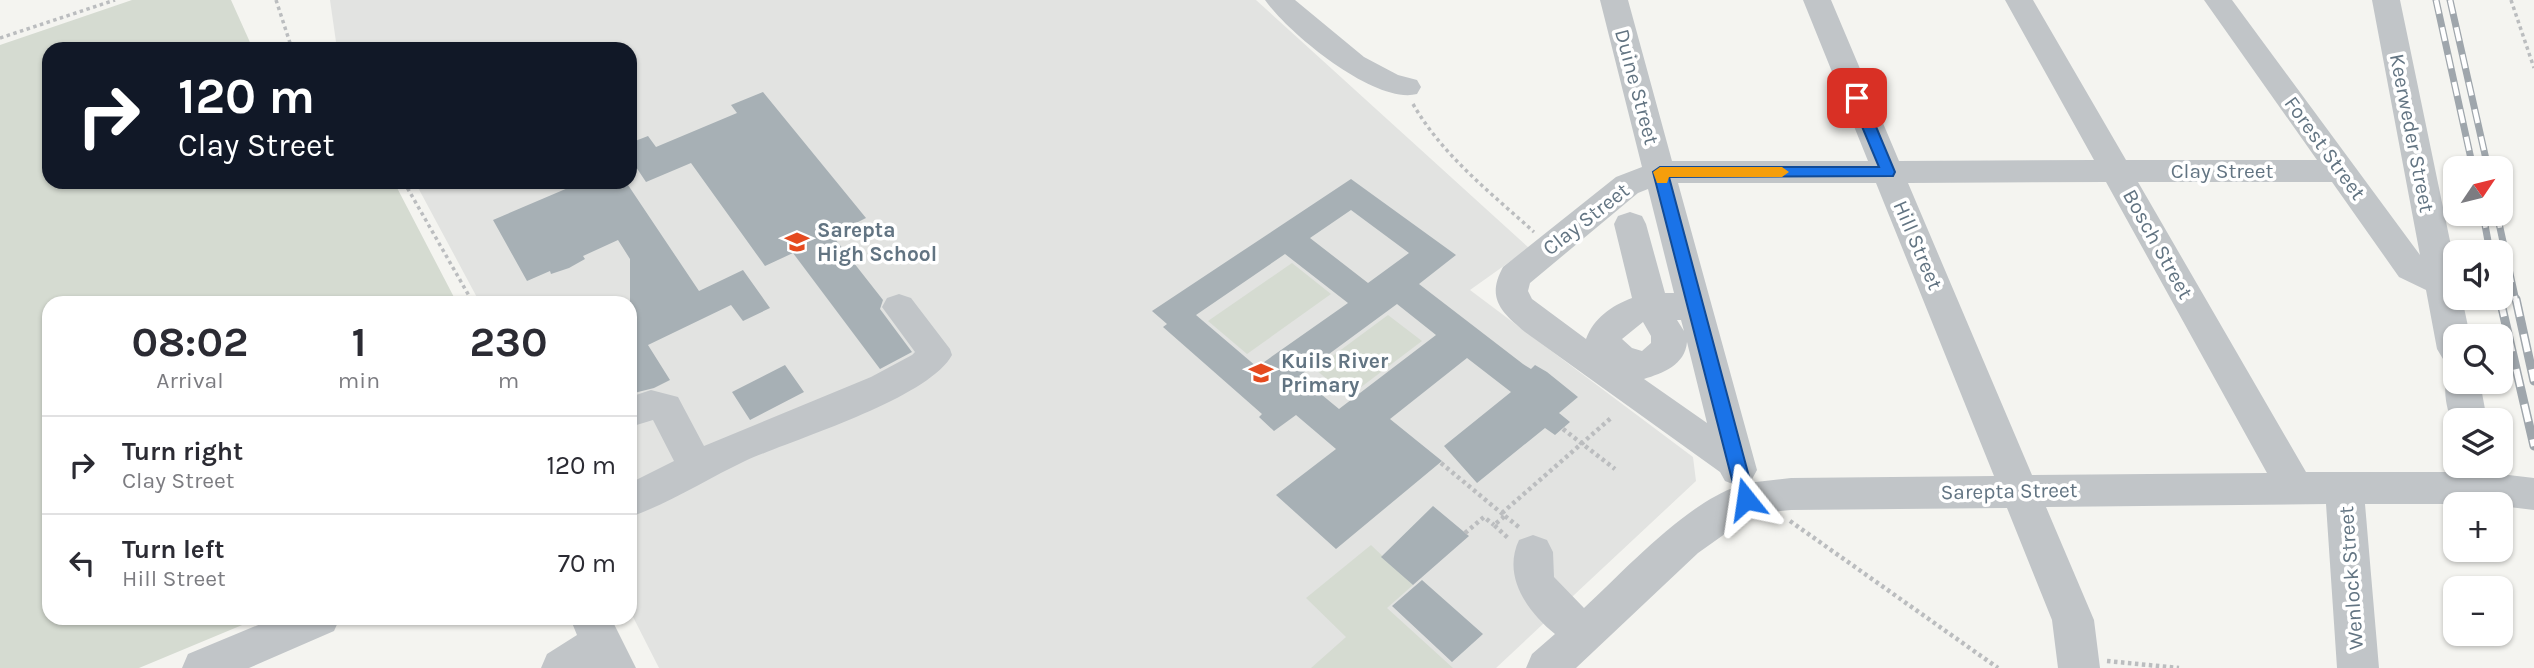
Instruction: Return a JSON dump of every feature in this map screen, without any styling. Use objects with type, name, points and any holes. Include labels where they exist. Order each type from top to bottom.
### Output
[{"type":"street","name":"Duine Street","points":[[1614,0],[1696,308],[1753,486]]},
{"type":"street","name":"Hill Street","points":[[1817,0],[2073,620],[2079,666]]},
{"type":"street","name":"Bosch Street","points":[[2020,0],[2296,489]]},
{"type":"street","name":"Forest Street","points":[[2218,0],[2411,268],[2442,283]]},
{"type":"street","name":"Keerweder Street","points":[[2386,0],[2450,324]]},
{"type":"street","points":[[1286,2],[1349,61],[1390,84],[1406,87]]},
{"type":"street","name":"Clay Street","points":[[1753,486],[1521,309],[1512,298],[1510,288],[1515,276],[1627,185],[1660,172],[2342,171]]},
{"type":"street","points":[[1630,224],[1651,305],[1696,308]]},
{"type":"street","points":[[637,497],[696,467],[880,388],[928,363],[934,355],[932,349],[899,307]]},
{"type":"street","points":[[637,410],[651,405],[665,407],[696,467]]},
{"type":"street","name":"Sarepta Street","points":[[1753,486],[2020,491],[2296,489],[2469,478]]},
{"type":"street","name":"Sarepta Street","points":[[2484,478],[2534,494]]},
{"type":"street","points":[[1547,668],[1684,541],[1753,486]]},
{"type":"street","name":"Wenlock Street","points":[[2344,488],[2358,668]]},
{"type":"street","points":[[1525,548],[1537,587],[1546,600],[1584,633]]},
{"type":"street","points":[[203,668],[304,625]]},
{"type":"street","points":[[562,668],[603,643]]},
{"type":"path","points":[[0,38],[115,0]]},
{"type":"path","points":[[276,0],[290,42]]},
{"type":"path","points":[[2511,0],[2534,68]]},
{"type":"path","points":[[1406,87],[1419,117],[1444,146],[1550,247]]},
{"type":"path","points":[[408,189],[468,296]]},
{"type":"path","points":[[1502,513],[1611,418]]},
{"type":"path","points":[[1563,429],[1615,469]]},
{"type":"path","points":[[1441,463],[1505,516],[1494,526]]},
{"type":"path","points":[[1753,486],[1798,529],[1998,668]]},
{"type":"path","points":[[1465,533],[1484,517],[1525,548]]},
{"type":"path","points":[[2079,666],[2116,661],[2179,668]]},
{"type":"shaded area","points":[[132,0],[231,0],[250,42],[42,42],[42,189],[398,189],[453,296],[42,296],[42,625],[242,625],[139,668],[0,668],[0,45]]},
{"type":"shaded area","points":[[330,0],[1256,0],[1529,248],[1470,290],[1693,457],[1696,481],[1496,668],[659,668],[637,625],[637,296],[476,296],[419,189],[637,189],[637,42],[336,42]]},
{"type":"shaded area","points":[[1292,263],[1331,294],[1247,354],[1208,321]]},
{"type":"shaded area","points":[[1388,315],[1422,341],[1348,397],[1315,369]]},
{"type":"shaded area","points":[[1371,545],[1413,585],[1387,608],[1453,668],[1311,668],[1346,637],[1306,598]]},
{"type":"building","points":[[763,92],[866,218],[832,235],[883,300],[880,309],[912,352],[880,369],[793,253],[765,266],[691,163],[646,182],[637,168],[637,140],[648,136],[656,147],[737,113],[731,105]]},
{"type":"building","points":[[1351,179],[1456,255],[1419,284],[1523,364],[1531,369],[1535,365],[1547,372],[1578,397],[1559,413],[1570,422],[1555,435],[1545,428],[1477,483],[1444,446],[1511,392],[1467,358],[1390,419],[1442,461],[1336,549],[1276,495],[1336,449],[1296,415],[1274,431],[1259,417],[1262,414],[1163,327],[1167,324],[1152,311]],"holes":[[[1351,210],[1409,253],[1368,283],[1310,238]],[[1285,254],[1348,303],[1257,367],[1196,315]],[[1397,304],[1436,335],[1339,409],[1299,376]]]},
{"type":"building","points":[[566,189],[631,189],[699,291],[743,270],[770,308],[743,321],[731,305],[648,345],[670,380],[637,392],[637,296],[630,296],[630,259],[618,240],[583,256],[585,259],[569,268],[551,274],[550,271],[527,281],[493,220]]},
{"type":"building","points":[[785,365],[804,392],[750,420],[732,392]]},
{"type":"building","points":[[1433,506],[1469,536],[1413,585],[1381,557]]},
{"type":"building","points":[[1422,580],[1483,634],[1452,662],[1392,606]]},
{"type":"railway","points":[[2436,0],[2470,156]]},
{"type":"railway","points":[[2450,0],[2485,156]]},
{"type":"railway","points":[[2485,226],[2488,240]]},
{"type":"railway","points":[[2500,226],[2516,301]]},
{"type":"railway","points":[[2516,299],[2534,381]]},
{"type":"railway","points":[[2503,310],[2534,446]]},
{"type":"slow traffic","points":[[1662,179],[1660,172],[1782,172]]},
{"type":"place","name":"Sarepta High School","points":[[797,242]]},
{"type":"place","name":"Kuils River Primary","points":[[1261,373]]},
{"type":"route","points":[[1746,499],[1660,172],[1888,172],[1857,98]]}]
